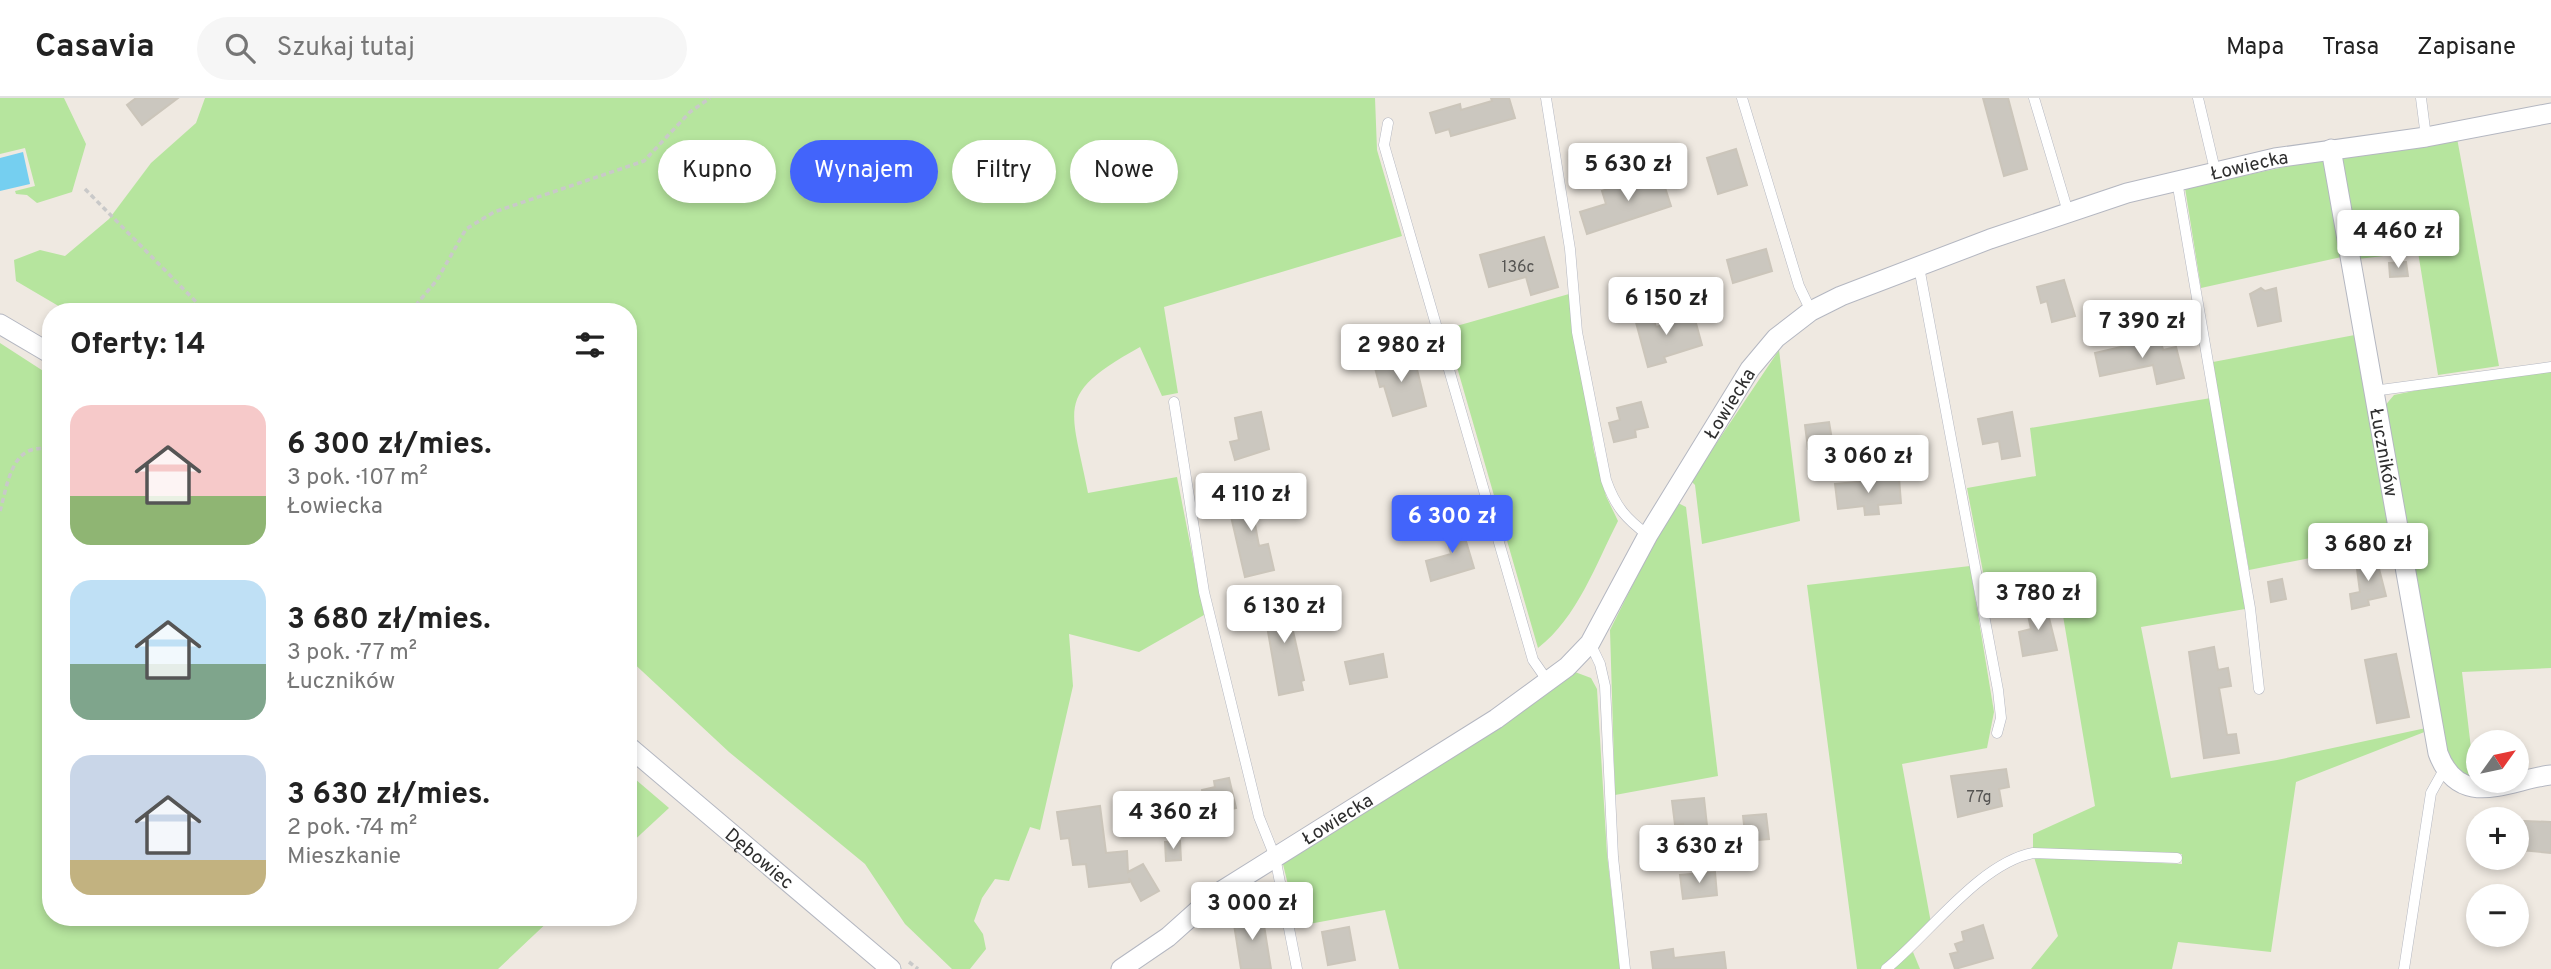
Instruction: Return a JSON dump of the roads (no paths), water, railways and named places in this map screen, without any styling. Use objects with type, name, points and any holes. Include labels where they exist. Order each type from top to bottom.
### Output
[{"type":"street","name":"Łowiecka","points":[[1121,969],[1168,937],[1215,895],[1549,683],[1590,643],[1648,535],[1750,369],[1789,325],[1811,311],[2098,200],[2215,170],[2331,149],[2426,137],[2551,113]]},
{"type":"street","name":"Łuczników","points":[[2331,149],[2432,729],[2445,768]]},
{"type":"street","points":[[0,324],[42,349]]},
{"type":"street","name":"Dębowiec","points":[[637,754],[891,969]]},
{"type":"street","points":[[2445,768],[2464,783],[2483,788],[2510,786],[2551,775]]},
{"type":"lane","points":[[1546,98],[1570,249],[1577,332],[1606,480],[1611,496],[1626,519],[1648,535]]},
{"type":"lane","points":[[1742,98],[1799,286],[1811,311]]},
{"type":"lane","points":[[2034,98],[2068,212]]},
{"type":"lane","points":[[2198,98],[2215,170]]},
{"type":"lane","points":[[2421,98],[2426,137]]},
{"type":"lane","points":[[1388,123],[1384,145],[1533,660],[1549,683]]},
{"type":"lane","points":[[2177,181],[2249,608],[2259,689]]},
{"type":"lane","points":[[1919,267],[1998,690],[2001,718],[1997,733]]},
{"type":"lane","points":[[2372,391],[2551,366]]},
{"type":"lane","points":[[1174,402],[1204,592],[1259,817],[1275,857],[1297,969]]},
{"type":"lane","points":[[1590,643],[1600,664],[1605,686],[1613,857],[1625,969]]},
{"type":"lane","points":[[2404,969],[2431,793],[2445,768]]},
{"type":"lane","points":[[1886,969],[1978,882],[2018,856],[2034,853],[2176,858]]},
{"type":"water","points":[[23,152],[30,184],[0,191],[0,158]]}]
